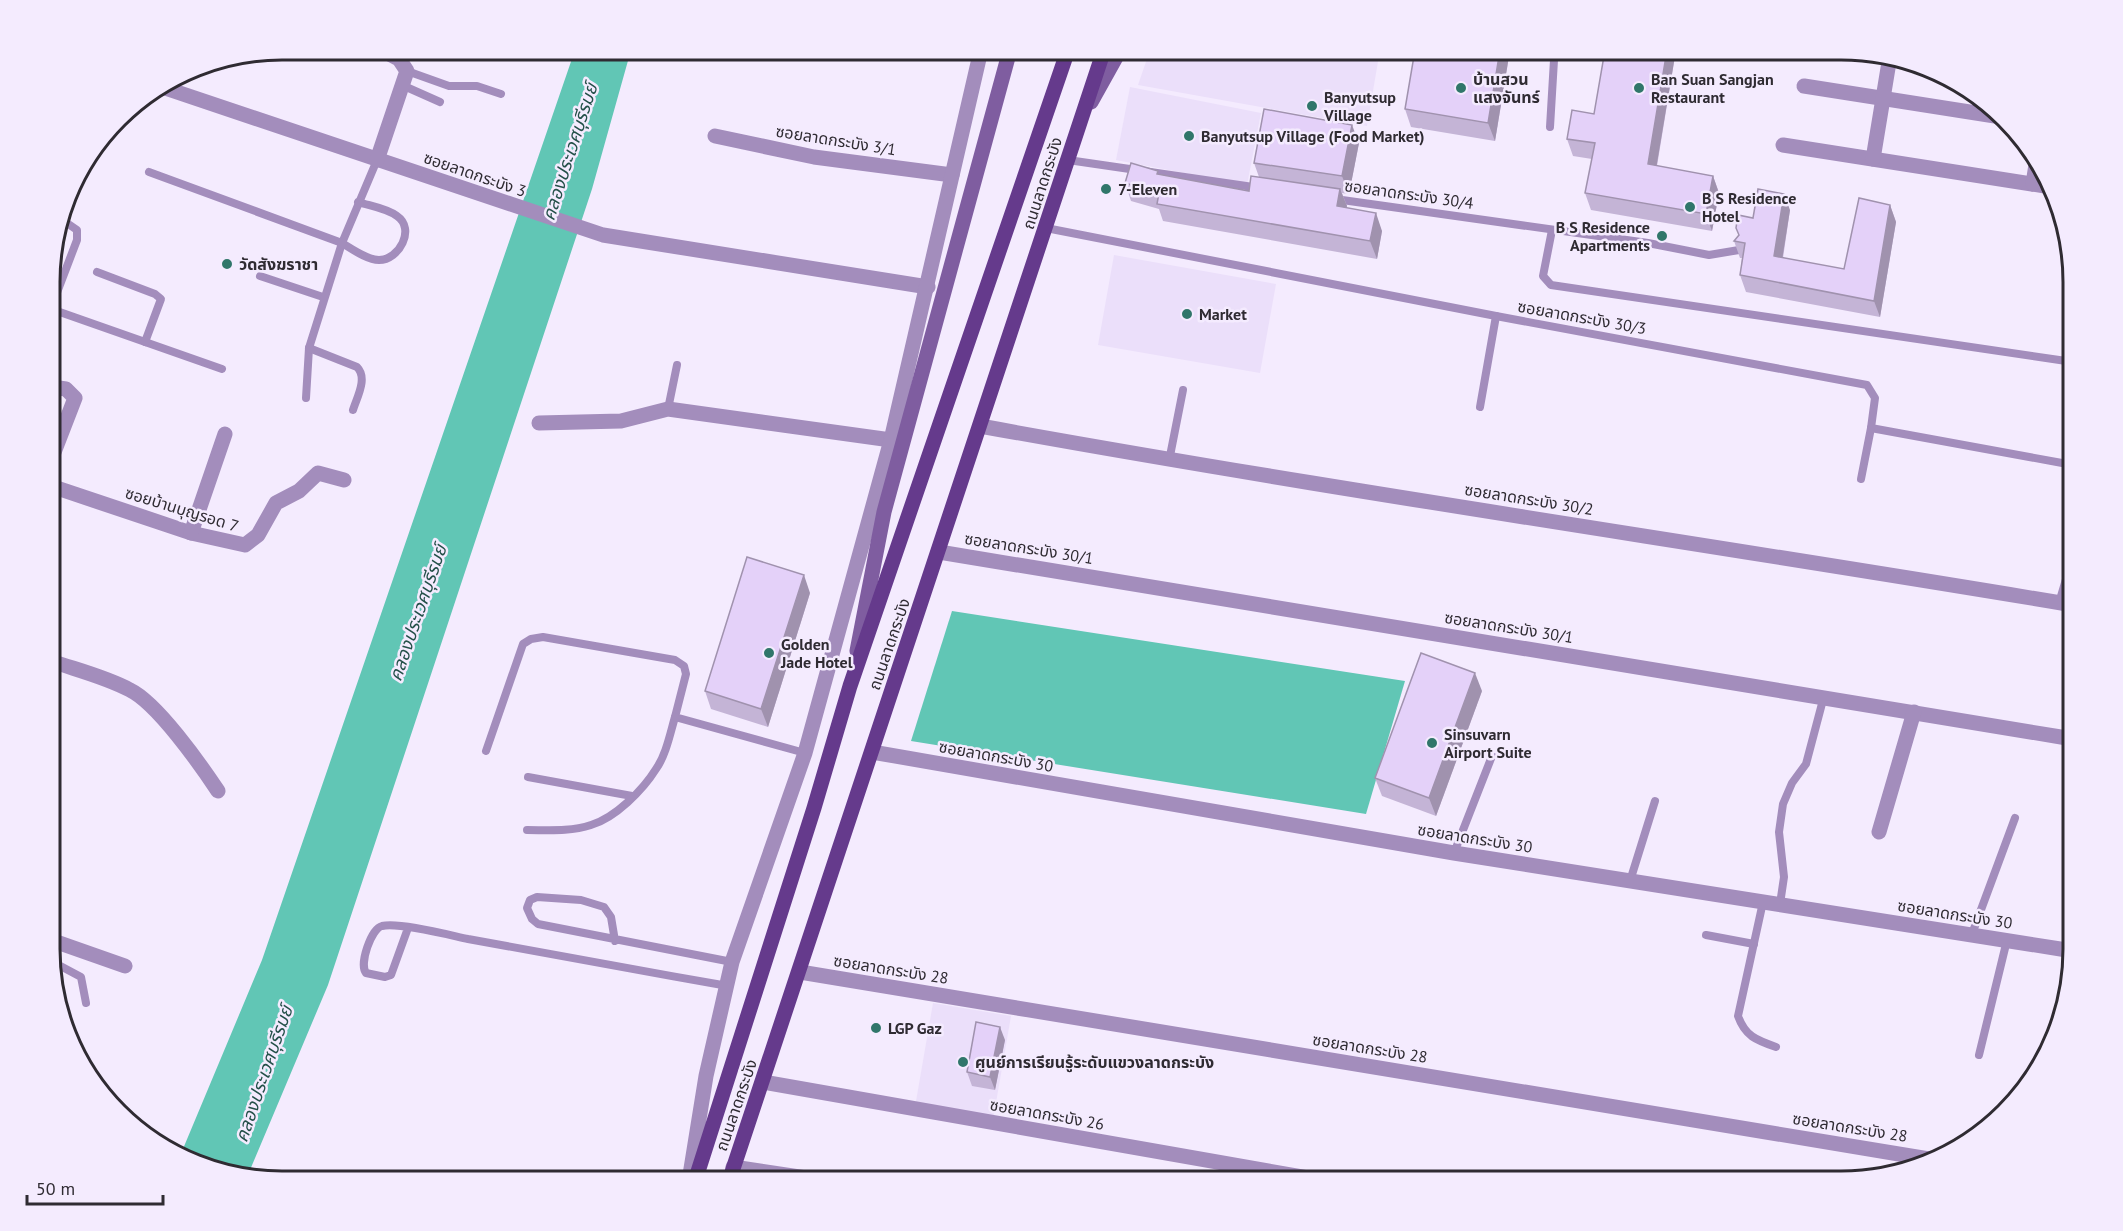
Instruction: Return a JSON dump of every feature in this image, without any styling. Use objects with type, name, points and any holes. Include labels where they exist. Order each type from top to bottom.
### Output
[{"type":"main road","points":[[850,686],[885,512],[921,371],[1007,60]]},
{"type":"main road","name":"ถนนลาดกระบัง","points":[[698,1171],[814,808],[850,686],[1065,60]]},
{"type":"main road","name":"ถนนลาดกระบัง","points":[[732,1171],[800,972],[1101,60]]},
{"type":"main road","points":[[1082,117],[1114,60]]},
{"type":"street","points":[[376,160],[406,79],[399,60]]},
{"type":"street","points":[[691,1171],[706,1076],[732,962],[805,753],[891,440],[979,60]]},
{"type":"street","points":[[1873,159],[1888,65]]},
{"type":"street","points":[[1804,86],[1987,115]]},
{"type":"street","name":"ซอยลาดกระบัง 3","points":[[171,90],[465,191],[603,235],[928,287]]},
{"type":"street","name":"ซอยลาดกระบัง 3/1","points":[[715,136],[814,157],[952,175]]},
{"type":"street","points":[[1783,145],[2041,185]]},
{"type":"street","points":[[2033,184],[2035,174]]},
{"type":"street","points":[[60,388],[66,389],[75,398],[60,437]]},
{"type":"street","points":[[539,423],[621,421],[668,409],[891,440]]},
{"type":"street","name":"ซอยลาดกระบัง 30/2","points":[[980,426],[1169,461],[2063,604]]},
{"type":"street","points":[[191,533],[225,434]]},
{"type":"street","name":"ซอยบ้านบุญรอด 7","points":[[60,489],[191,533],[244,545],[258,535],[276,503],[299,491],[318,473],[344,480]]},
{"type":"street","name":"ซอยลาดกระบัง 30/1","points":[[939,552],[1824,696],[2063,737]]},
{"type":"street","points":[[60,664],[130,690],[143,698],[202,766],[218,791]]},
{"type":"street","points":[[1879,832],[1914,712]]},
{"type":"street","name":"ซอยลาดกระบัง 30","points":[[872,752],[1454,853],[2063,949]]},
{"type":"street","points":[[60,943],[125,966]]},
{"type":"street","name":"ซอยลาดกระบัง 28","points":[[800,972],[1903,1161]]},
{"type":"street","name":"ซอยลาดกระบัง 26","points":[[763,1082],[1268,1171]]},
{"type":"lane","points":[[1550,127],[1554,60]]},
{"type":"lane","points":[[406,79],[449,86],[477,86],[501,94]]},
{"type":"lane","points":[[406,79],[440,102]]},
{"type":"lane","points":[[306,398],[309,348],[323,297],[376,160]]},
{"type":"lane","points":[[1068,160],[1272,189]]},
{"type":"lane","points":[[149,172],[342,243],[378,260],[389,258],[396,253],[404,240],[405,227],[396,215],[358,202]]},
{"type":"lane","name":"ซอยลาดกระบัง 30/4","points":[[1330,198],[1710,255],[1739,250]]},
{"type":"lane","points":[[60,284],[76,240],[77,230],[68,224]]},
{"type":"lane","name":"ซอยลาดกระบัง 30/3","points":[[1046,228],[1496,316],[1867,385],[1875,398],[1872,428],[1861,480]]},
{"type":"lane","points":[[1551,230],[1543,276],[1551,285],[2063,361]]},
{"type":"lane","points":[[97,272],[155,294],[161,299],[145,342]]},
{"type":"lane","points":[[260,276],[323,297]]},
{"type":"lane","points":[[60,312],[222,369]]},
{"type":"lane","points":[[1480,407],[1496,316]]},
{"type":"lane","points":[[309,348],[357,367],[362,372],[363,379],[353,410]]},
{"type":"lane","points":[[668,409],[677,365]]},
{"type":"lane","points":[[1169,461],[1183,390]]},
{"type":"lane","points":[[1872,428],[2063,463]]},
{"type":"lane","points":[[486,751],[523,644],[531,639],[543,637],[610,648],[675,660],[684,666],[686,674],[675,717],[657,768],[632,796],[593,825],[568,830],[527,830]]},
{"type":"lane","points":[[1780,904],[1784,877],[1779,832],[1783,804],[1792,783],[1806,765],[1824,696]]},
{"type":"lane","points":[[675,717],[805,753]]},
{"type":"lane","points":[[1454,853],[1492,756]]},
{"type":"lane","points":[[528,777],[632,796]]},
{"type":"lane","points":[[1630,881],[1655,801]]},
{"type":"lane","points":[[1971,934],[2015,818]]},
{"type":"lane","points":[[615,941],[611,917],[597,903],[537,897],[530,900],[527,908],[532,919],[538,924],[615,941],[732,962]]},
{"type":"lane","points":[[1763,902],[1738,1016],[1742,1028],[1752,1039],[1776,1047]]},
{"type":"lane","points":[[408,928],[391,975],[385,977],[366,973],[363,964],[374,932],[380,926],[408,928],[728,986]]},
{"type":"lane","points":[[1706,935],[1754,944]]},
{"type":"lane","points":[[1979,1055],[2007,940]]},
{"type":"lane","points":[[60,966],[81,977],[86,1003]]},
{"type":"shaded area","name":"Banyutsup Village","points":[[1147,60],[1378,60],[1367,126],[1138,85]]},
{"type":"shaded area","name":"Banyutsup Village (Food Market)","points":[[1130,87],[1261,113],[1247,185],[1116,160]]},
{"type":"shaded area","name":"Market","points":[[1114,255],[1276,284],[1260,373],[1098,345]]},
{"type":"shaded area","name":"ศูนย์การเรียนรู้ระดับแขวงลาดกระบัง","points":[[933,1003],[1011,1016],[993,1120],[915,1107]]},
{"type":"water","name":"คลองประเวศบุรีรมย์","points":[[572,60],[628,60],[592,189],[328,985],[251,1169],[211,1159],[183,1148],[262,960]]},
{"type":"water","points":[[952,611],[1405,681],[1366,814],[911,741]]},
{"type":"building","points":[[1413,60],[1498,60],[1488,123],[1405,109]]},
{"type":"building","points":[[1603,60],[1665,60],[1648,164],[1713,176],[1706,214],[1585,193],[1595,143],[1567,139],[1572,110],[1594,114]]},
{"type":"building","points":[[1264,109],[1352,125],[1342,176],[1254,163]]},
{"type":"building","points":[[1131,163],[1158,171],[1157,174],[1249,191],[1251,176],[1340,189],[1337,206],[1376,213],[1370,241],[1157,204],[1159,193],[1125,183]]},
{"type":"building","points":[[1758,189],[1784,194],[1774,256],[1844,269],[1859,198],[1890,205],[1874,301],[1740,275],[1745,243],[1734,241],[1739,235],[1736,228],[1738,215],[1753,218]]},
{"type":"building","points":[[747,557],[804,575],[761,709],[705,691]]},
{"type":"building","name":"Sinsuvarn Airport Suite","points":[[1421,653],[1475,673],[1429,798],[1375,778]]},
{"type":"building","points":[[976,1022],[1000,1027],[990,1077],[967,1072]]},
{"type":"place","name":"บ้านสวน แสงจันทร์","points":[[1461,88]]},
{"type":"place","name":"Ban Suan Sangjan Restaurant","points":[[1639,88]]},
{"type":"place","name":"Banyutsup Village","points":[[1312,106]]},
{"type":"place","name":"Banyutsup Village (Food Market)","points":[[1189,136]]},
{"type":"place","name":"7-Eleven","points":[[1106,189]]},
{"type":"place","name":"B S Residence Hotel","points":[[1690,207]]},
{"type":"place","name":"B S Residence Apartments","points":[[1662,236]]},
{"type":"place","name":"วัดสังฆราชา","points":[[227,264]]},
{"type":"place","name":"Market","points":[[1187,314]]},
{"type":"place","name":"Golden Jade Hotel","points":[[769,653]]},
{"type":"place","name":"Sinsuvarn Airport Suite","points":[[1432,743]]},
{"type":"place","name":"LGP Gaz","points":[[876,1028]]},
{"type":"place","name":"ศูนย์การเรียนรู้ระดับแขวงลาดกระบัง","points":[[963,1062]]}]
